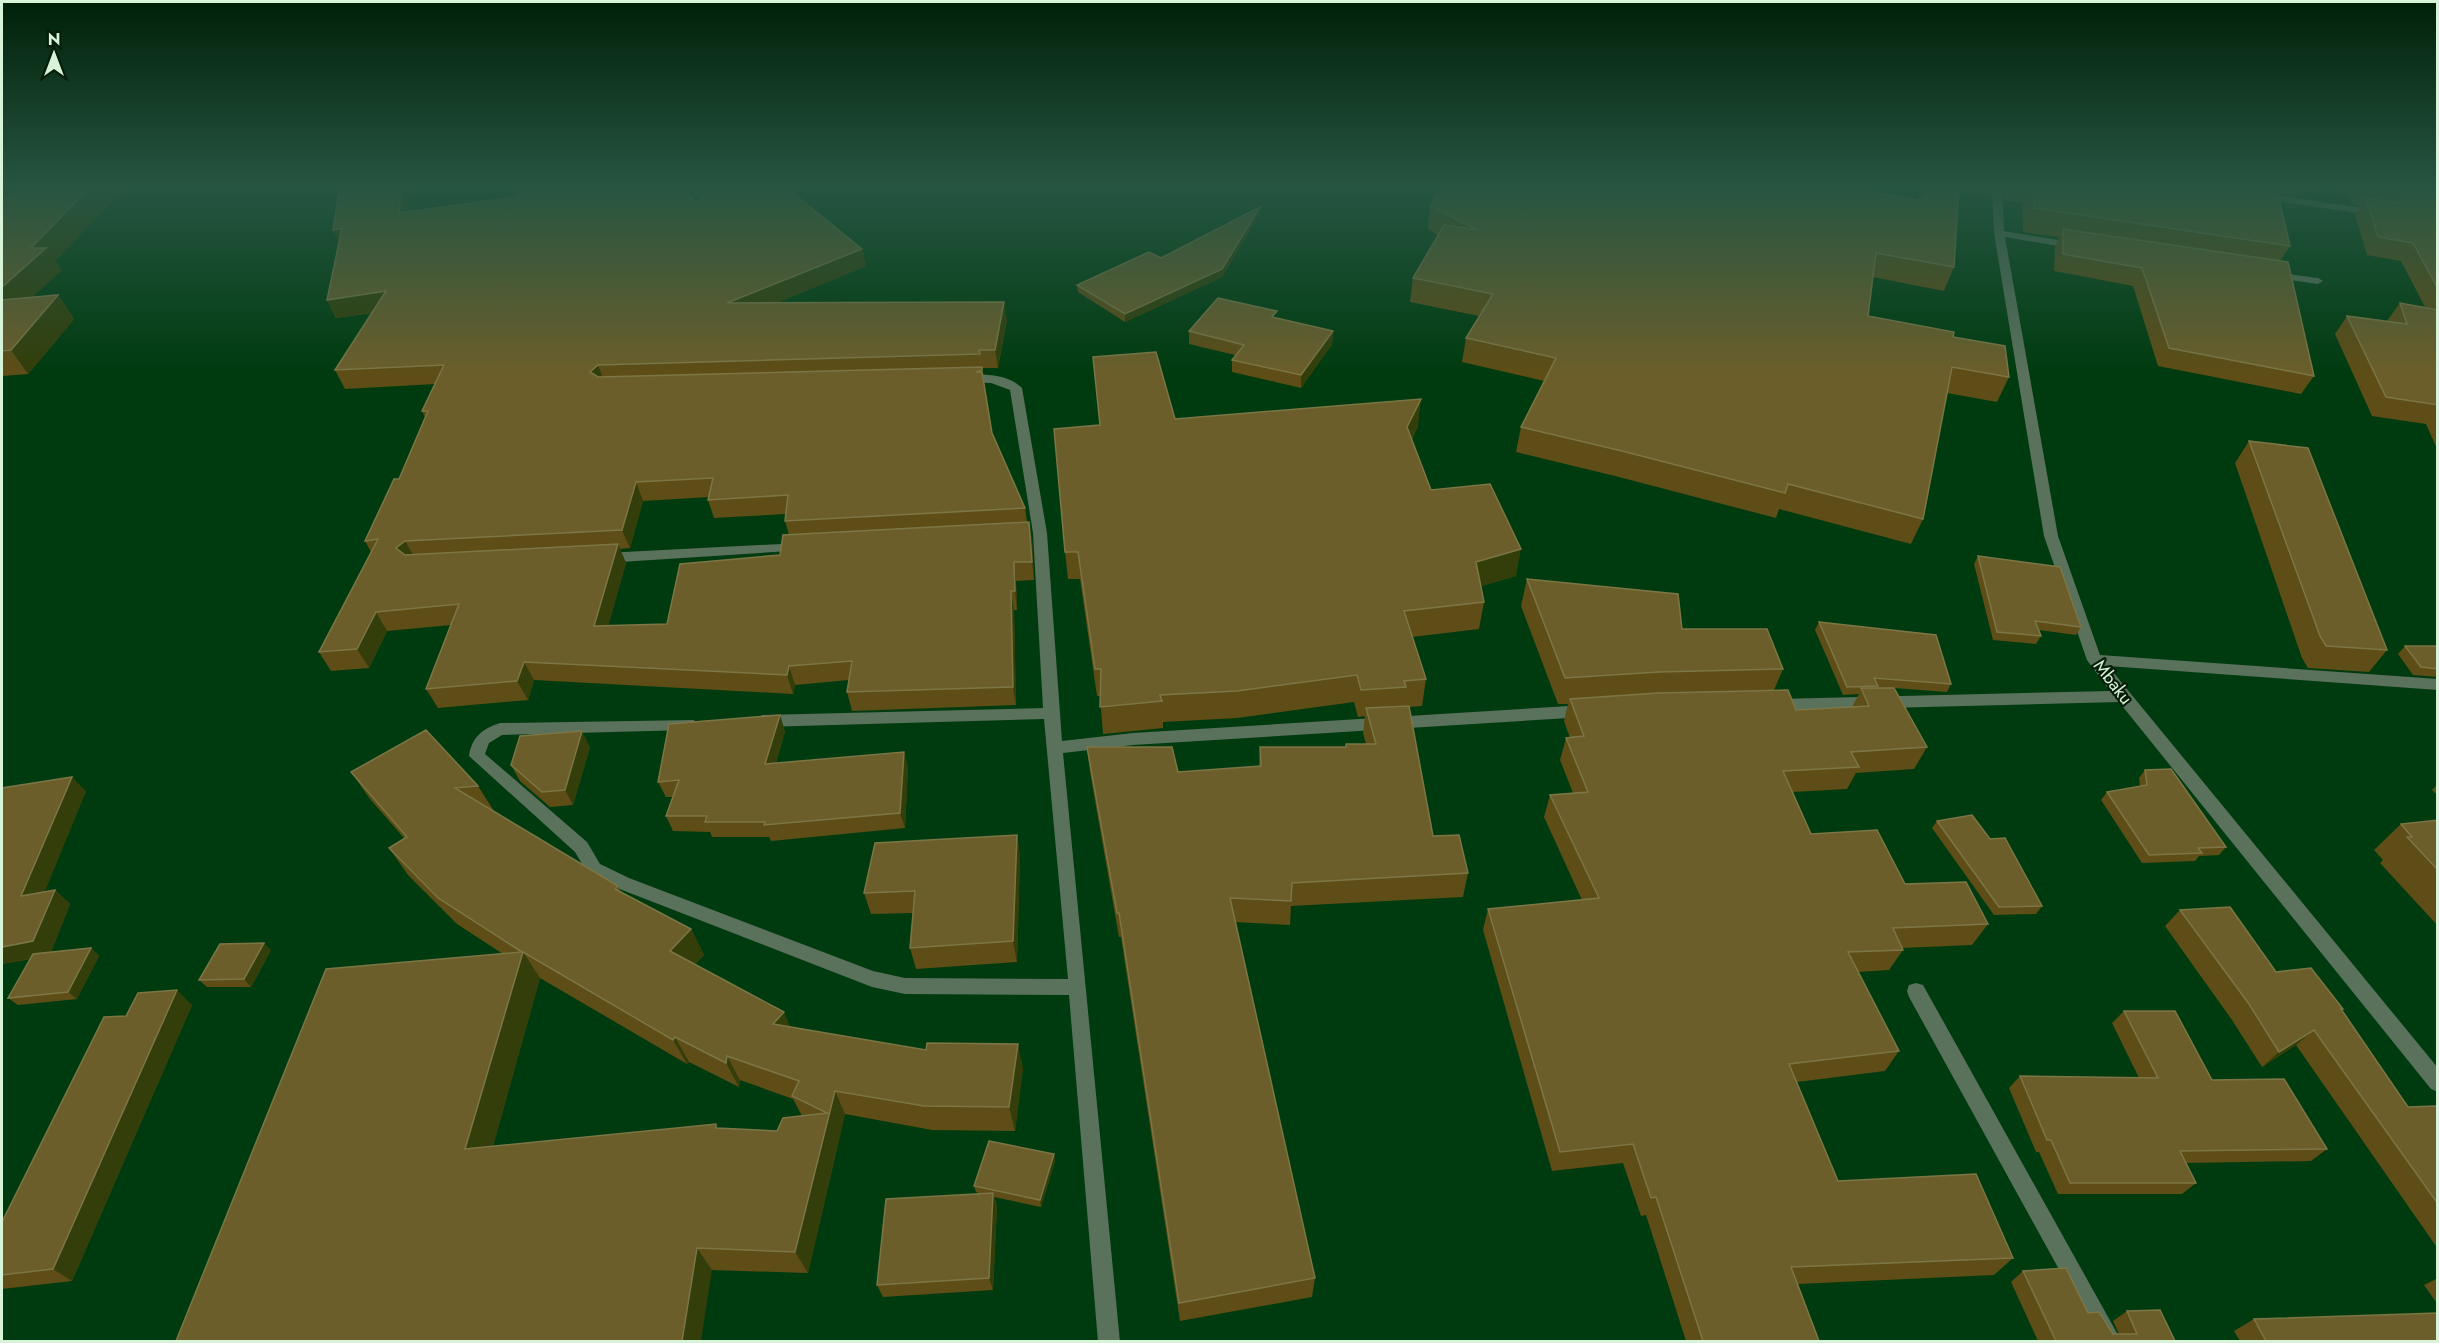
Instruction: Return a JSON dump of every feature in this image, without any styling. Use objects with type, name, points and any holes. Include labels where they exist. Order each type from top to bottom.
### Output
[{"type":"street","name":"Mbaku","points":[[2002,248],[2051,536],[2094,660],[2438,1083]]},
{"type":"street","points":[[2262,273],[2318,281]]},
{"type":"street","points":[[953,379],[992,378],[1008,382],[1016,388],[1034,533],[1055,748],[1109,1341]]},
{"type":"street","points":[[591,558],[816,546]]},
{"type":"street","points":[[2094,660],[2438,685]]},
{"type":"street","points":[[1758,705],[2124,696]]},
{"type":"street","points":[[1055,748],[1132,739],[1603,710]]},
{"type":"street","points":[[752,722],[1051,713]]},
{"type":"street","points":[[704,723],[500,729],[486,734],[479,743],[477,756],[580,847],[594,869],[623,883],[872,979],[905,986],[1078,987]]},
{"type":"street","points":[[1916,991],[2111,1341]]},
{"type":"building","points":[[2,248],[46,248],[2,287]]},
{"type":"building","points":[[338,248],[860,248],[862,249],[727,303],[1004,302],[995,350],[979,350],[980,354],[598,365],[590,372],[598,377],[982,367],[982,370],[976,372],[982,372],[992,433],[1025,508],[785,521],[788,495],[708,500],[713,478],[636,482],[622,530],[405,541],[396,548],[405,555],[618,544],[594,626],[667,624],[680,564],[780,555],[783,535],[1029,522],[1032,562],[1014,562],[1015,591],[1011,591],[1013,687],[847,692],[852,661],[789,666],[787,675],[524,662],[517,681],[426,689],[459,604],[376,612],[357,649],[319,652],[378,539],[365,541],[394,479],[399,479],[428,411],[422,411],[444,365],[335,370],[386,291],[327,300]]},
{"type":"building","points":[[1181,248],[1235,248],[1222,269],[1125,314],[1077,285],[1149,252],[1161,258]]},
{"type":"building","points":[[1431,248],[1955,248],[1954,267],[1876,253],[1868,316],[1954,332],[1953,337],[2005,346],[2009,377],[1952,367],[1923,519],[1788,484],[1785,493],[1521,427],[1556,358],[1466,338],[1493,294],[1413,278]]},
{"type":"building","points":[[2063,248],[2190,248],[2288,262],[2314,376],[2169,348],[2142,268],[2063,254]]},
{"type":"building","points":[[2416,248],[2438,248],[2438,289]]},
{"type":"building","points":[[58,295],[11,350],[2,351],[2,300]]},
{"type":"building","points":[[1218,298],[1277,311],[1272,317],[1333,331],[1301,375],[1232,360],[1244,345],[1189,331]]},
{"type":"building","points":[[2400,303],[2438,310],[2438,405],[2386,397],[2347,316],[2407,324]]},
{"type":"building","points":[[1156,352],[1175,419],[1421,399],[1407,427],[1431,490],[1490,484],[1521,549],[1476,562],[1484,602],[1404,611],[1426,679],[1404,681],[1406,687],[1361,690],[1357,675],[1237,691],[1160,695],[1162,701],[1100,707],[1101,669],[1095,669],[1078,552],[1065,552],[1054,429],[1100,425],[1093,357]]},
{"type":"building","points":[[2249,441],[2308,448],[2387,650],[2326,646],[2320,636]]},
{"type":"building","points":[[1978,556],[2060,567],[2081,627],[2035,621],[2041,636],[1997,632]]},
{"type":"building","points":[[1527,579],[1678,594],[1682,629],[1767,629],[1783,669],[1659,672],[1565,678]]},
{"type":"building","points":[[1819,622],[1936,635],[1951,684],[1874,678],[1878,686],[1847,687]]},
{"type":"building","points":[[2405,646],[2438,646],[2438,669],[2421,667]]},
{"type":"building","points":[[1861,688],[1894,688],[1927,747],[1851,752],[1859,767],[1783,771],[1811,834],[1877,830],[1905,884],[1966,882],[1988,924],[1893,928],[1903,950],[1848,952],[1899,1051],[1789,1064],[1838,1181],[1976,1174],[2013,1258],[1791,1267],[1819,1341],[1703,1341],[1656,1197],[1651,1198],[1633,1144],[1560,1152],[1488,909],[1599,898],[1550,795],[1588,792],[1566,738],[1584,736],[1570,699],[1658,693],[1788,690],[1796,710],[1869,706]]},
{"type":"building","points":[[1409,706],[1433,836],[1459,835],[1468,873],[1292,883],[1291,901],[1230,898],[1315,1278],[1179,1303],[1119,913],[1117,913],[1087,747],[1172,747],[1178,772],[1261,766],[1260,747],[1346,747],[1346,744],[1376,744],[1366,708]]},
{"type":"building","points":[[780,715],[765,764],[904,752],[900,813],[764,825],[765,822],[705,822],[707,816],[666,816],[679,780],[658,782],[669,724]]},
{"type":"building","points":[[426,730],[478,786],[455,788],[618,886],[615,889],[691,929],[670,951],[784,1012],[773,1024],[926,1050],[927,1043],[1018,1044],[1009,1107],[924,1106],[835,1091],[795,1252],[697,1248],[682,1341],[176,1341],[326,969],[522,952],[438,898],[389,848],[407,837],[351,772]],"holes":[[[523,952],[673,1040],[675,1037],[726,1063],[727,1056],[799,1081],[792,1096],[827,1113],[783,1118],[777,1131],[716,1128],[716,1124],[465,1149]]]},
{"type":"building","points":[[582,731],[565,790],[542,792],[511,765],[520,736]]},
{"type":"building","points":[[2171,769],[2226,847],[2198,848],[2202,853],[2149,855],[2107,792],[2147,785],[2145,770]]},
{"type":"building","points":[[72,777],[21,896],[55,890],[33,941],[2,947],[2,788]]},
{"type":"building","points":[[1972,815],[1990,839],[2005,838],[2042,906],[1999,907],[1937,821]]},
{"type":"building","points":[[2438,820],[2438,870],[2407,837],[2412,837],[2401,824]]},
{"type":"building","points":[[1017,835],[1013,941],[910,948],[915,891],[864,893],[875,843]]},
{"type":"building","points":[[2230,907],[2276,972],[2311,968],[2343,1009],[2341,1009],[2408,1107],[2436,1106],[2438,1108],[2438,1204],[2314,1030],[2279,1052],[2249,1004],[2180,910]]},
{"type":"building","points":[[264,943],[244,979],[199,980],[220,944]]},
{"type":"building","points":[[91,948],[68,992],[8,998],[33,954]]},
{"type":"building","points":[[177,990],[53,1269],[2,1275],[2,1222],[104,1017],[126,1016],[138,993]]},
{"type":"building","points":[[2124,1011],[2175,1011],[2212,1080],[2284,1079],[2327,1149],[2180,1151],[2196,1183],[2070,1183],[2051,1140],[2047,1140],[2020,1076],[2158,1078]]},
{"type":"building","points":[[989,1141],[1054,1154],[1040,1200],[974,1186]]},
{"type":"building","points":[[993,1193],[989,1278],[877,1285],[886,1199]]},
{"type":"building","points":[[2066,1268],[2088,1313],[2099,1312],[2113,1334],[2137,1334],[2127,1311],[2160,1310],[2175,1341],[2056,1341],[2023,1271]]},
{"type":"building","points":[[2438,1313],[2438,1341],[2266,1341],[2254,1319]]}]
